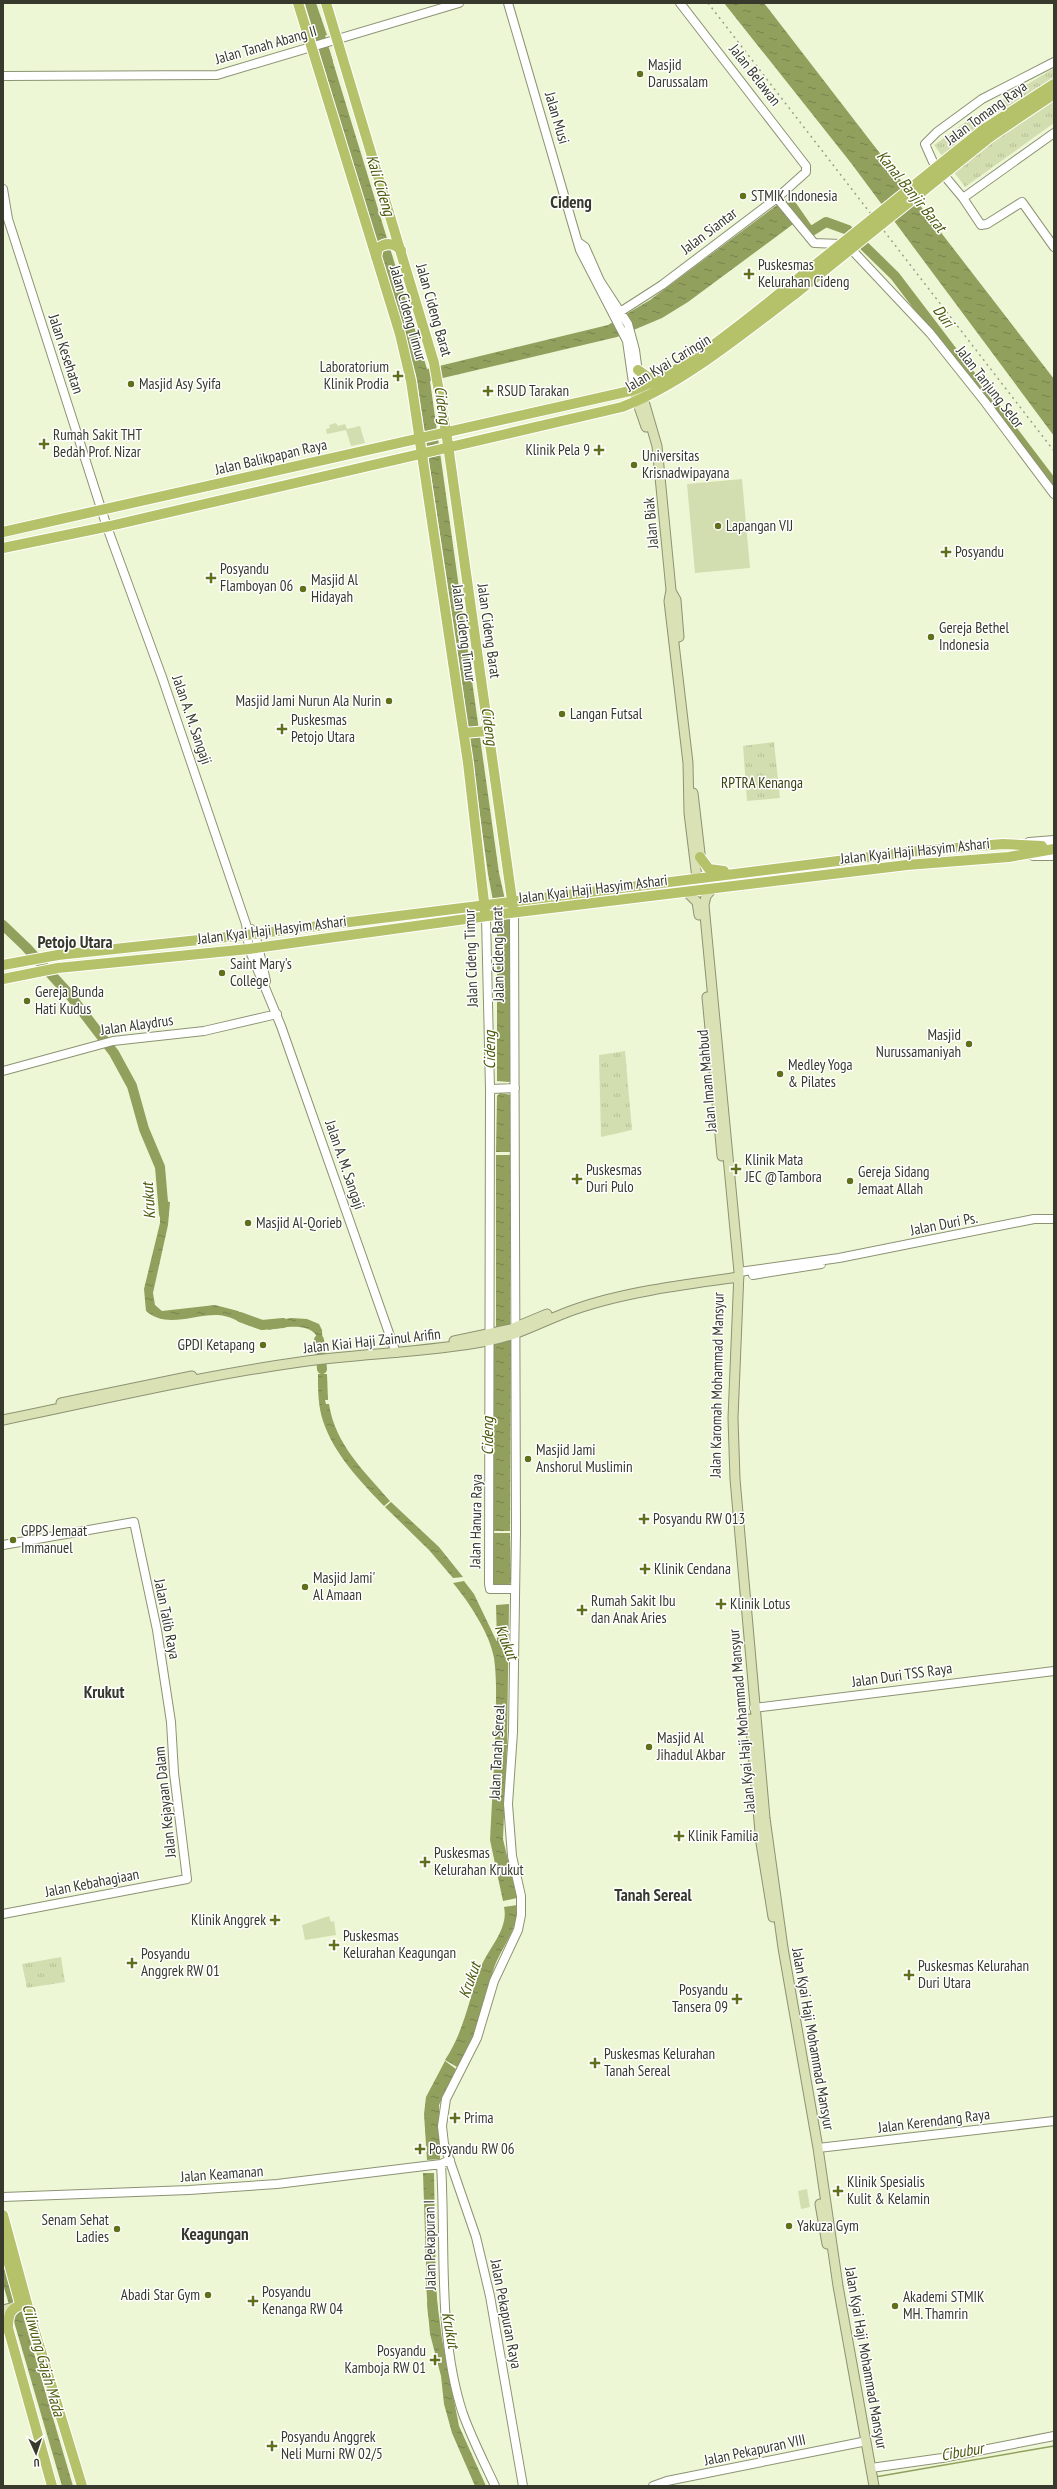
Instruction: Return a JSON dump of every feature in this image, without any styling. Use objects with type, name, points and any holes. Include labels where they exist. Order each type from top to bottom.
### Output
[{"type":"main road","name":"Jalan Cideng Timur","points":[[298,3],[313,46],[375,246],[400,334],[423,437],[466,733],[488,917]]},
{"type":"main road","name":"Jalan Cideng Barat","points":[[326,3],[334,40],[395,227],[434,363],[438,382],[446,449],[512,913]]},
{"type":"main road","name":"Jalan Tomang Raya","points":[[792,290],[987,133],[1054,84]]},
{"type":"main road","name":"Jalan Tomang Raya","points":[[987,133],[1007,124],[1054,94]]},
{"type":"main road","points":[[391,241],[395,227]]},
{"type":"main road","points":[[375,246],[382,242],[391,241],[401,250]]},
{"type":"main road","name":"Jalan Kyai Caringin","points":[[444,434],[637,389],[660,377],[722,338],[792,290]]},
{"type":"main road","name":"Jalan Kyai Caringin","points":[[446,449],[639,400],[730,343],[792,290]]},
{"type":"main road","points":[[638,370],[649,378],[660,377]]},
{"type":"main road","name":"Jalan Biak","points":[[637,389],[639,400],[654,435],[657,452],[671,591],[669,601],[680,686],[689,777],[689,813],[700,878]]},
{"type":"main road","name":"Jalan Balikpapan Raya","points":[[3,532],[102,512],[423,437],[444,434]]},
{"type":"main road","name":"Jalan Balikpapan Raya","points":[[3,548],[107,526],[446,449]]},
{"type":"main road","points":[[466,733],[486,731]]},
{"type":"main road","name":"Jalan Biak","points":[[689,777],[693,786],[700,857],[700,878]]},
{"type":"main road","name":"Jalan Kyai Haji Hasyim Ashari","points":[[3,965],[37,958],[249,931],[486,904],[918,851],[1020,844],[1049,848]]},
{"type":"main road","name":"Jalan Kyai Haji Hasyim Ashari","points":[[3,979],[46,970],[253,948],[512,913],[914,865],[1021,855],[1049,848]]},
{"type":"main road","points":[[700,857],[709,869],[749,872]]},
{"type":"main road","name":"Jalan Imam Mahbud","points":[[711,890],[706,896],[704,905],[736,1274]]},
{"type":"main road","name":"Jalan Imam Mahbud","points":[[688,893],[698,906],[736,1274]]},
{"type":"main road","name":"Jalan Kiai Haji Zainul Arifin","points":[[3,1420],[268,1362],[395,1351],[427,1351],[513,1331],[589,1299],[736,1274]]},
{"type":"main road","name":"Jalan Karomah Mohammad Mansyur","points":[[736,1274],[731,1398],[734,1509],[742,1594]]},
{"type":"main road","name":"Jalan Kiai Haji Zainul Arifin","points":[[3,1415],[86,1401]]},
{"type":"main road","name":"Jalan Kyai Haji Mohammad Mansyur","points":[[742,1594],[762,1819],[819,2181],[869,2468],[869,2486]]},
{"type":"main road","points":[[3,2215],[32,2322],[82,2486]]},
{"type":"main road","points":[[3,2242],[13,2308],[5,2324],[52,2486]]},
{"type":"main road","points":[[13,2308],[32,2322]]},
{"type":"main road","name":"Jalan Kyai Haji Mohammad Mansyur","points":[[857,2401],[862,2442],[874,2486]]},
{"type":"street","name":"Jalan Tanah Abang II","points":[[3,76],[217,75],[459,3]]},
{"type":"street","name":"Jalan Musi","points":[[508,3],[580,250],[595,283],[620,315],[628,335],[638,370],[637,389]]},
{"type":"street","name":"Jalan Belawan","points":[[680,3],[806,166]]},
{"type":"street","name":"Jalan Tomang Raya","points":[[1054,62],[982,99],[937,132],[925,144],[926,152],[983,226],[1022,202],[1054,247]]},
{"type":"street","name":"Jalan Tomang Raya","points":[[959,116],[961,118],[994,97],[997,92]]},
{"type":"street","points":[[959,116],[969,100],[982,99]]},
{"type":"street","points":[[961,196],[1054,134]]},
{"type":"street","name":"Jalan Siantar","points":[[620,315],[777,199],[804,176],[806,166]]},
{"type":"street","name":"Jalan Kesehatan","points":[[3,189],[7,213],[28,284],[107,526]]},
{"type":"street","name":"Jalan Tanjung Selor","points":[[777,199],[814,243],[840,244],[846,246],[860,258],[930,333],[1054,494]]},
{"type":"street","name":"Jalan Musi","points":[[628,335],[637,389]]},
{"type":"street","name":"Jalan A. M. Sangaji","points":[[107,526],[162,677],[249,931],[266,986],[395,1351]]},
{"type":"street","name":"Jalan Kyai Haji Hasyim Ashari","points":[[1020,844],[1054,840]]},
{"type":"street","name":"Jalan Kyai Haji Hasyim Ashari","points":[[1021,855],[1054,856]]},
{"type":"street","name":"Jalan Cideng Barat","points":[[512,913],[513,1331]]},
{"type":"street","name":"Jalan Cideng Timur","points":[[488,917],[493,1089],[491,1337]]},
{"type":"street","name":"Jalan Alaydrus","points":[[3,1071],[113,1041],[204,1031],[277,1014]]},
{"type":"street","points":[[493,1089],[513,1088]]},
{"type":"street","name":"Jalan Duri Ps.","points":[[736,1274],[839,1258],[1034,1219],[1054,1219]]},
{"type":"street","name":"Jalan Tanah Sereal","points":[[450,2160],[443,2140],[443,2110],[446,2100],[477,2038],[494,1981],[518,1930],[521,1915],[522,1901],[512,1856],[508,1818],[514,1732],[512,1589],[513,1331]]},
{"type":"street","name":"Jalan Hanura Raya","points":[[491,1337],[492,1589],[512,1589]]},
{"type":"street","name":"Jalan Talib Raya","points":[[3,1545],[134,1522],[156,1630],[171,1722]]},
{"type":"street","name":"Jalan Duri TSS Raya","points":[[752,1713],[1054,1671]]},
{"type":"street","name":"Jalan Kejayaan Dalam","points":[[171,1722],[174,1773],[187,1879]]},
{"type":"street","name":"Jalan Kebahagiaan","points":[[3,1914],[187,1879]]},
{"type":"street","name":"Jalan Kerendang Raya","points":[[815,2149],[1054,2121]]},
{"type":"street","points":[[441,2164],[450,2160]]},
{"type":"street","name":"Jalan Pekapuran Raya","points":[[450,2160],[476,2237],[490,2296],[523,2486]]},
{"type":"street","name":"Jalan Keamanan","points":[[3,2197],[189,2190],[277,2184],[441,2164]]},
{"type":"street","name":"Jalan Pekapuran I","points":[[441,2164],[445,2291],[450,2349],[463,2413],[476,2448],[495,2486]]},
{"type":"street","points":[[869,2468],[942,2458],[1054,2436]]},
{"type":"street","name":"Jalan Pekapuran VIII","points":[[654,2486],[667,2481],[862,2442]]},
{"type":"green space","points":[[1054,68],[1054,123],[965,187],[934,145],[967,121]]},
{"type":"green space","points":[[336,423],[338,426],[345,424],[347,429],[360,426],[365,443],[351,446],[346,430],[327,434],[326,429],[330,428],[329,425]]},
{"type":"green space","name":"Lapangan VIJ","points":[[742,479],[750,568],[695,573],[687,484]]},
{"type":"green space","name":"RPTRA Kenanga","points":[[774,742],[780,798],[747,801],[743,746]]},
{"type":"green space","points":[[625,1051],[632,1130],[601,1137],[599,1055]]},
{"type":"green space","points":[[329,1916],[331,1922],[334,1921],[336,1935],[305,1940],[302,1925]]},
{"type":"green space","points":[[61,1957],[65,1982],[27,1988],[22,1964]]},
{"type":"green space","points":[[807,2189],[810,2207],[801,2209],[798,2191]]},
{"type":"water","points":[[306,3],[316,3],[327,35],[317,38]]},
{"type":"water","points":[[724,3],[764,3],[1054,379],[1054,436],[851,163]]},
{"type":"water","points":[[329,49],[427,369],[608,325],[650,300],[785,199],[800,219],[688,302],[662,318],[617,337],[430,381],[499,873],[510,922],[512,1080],[509,1082],[497,1081],[497,922],[488,874],[459,660],[416,375],[319,51]]},
{"type":"water","points":[[500,1093],[511,1095],[510,1152],[496,1152],[497,1096]]},
{"type":"water","points":[[496,1155],[510,1155],[510,1326],[496,1329]]},
{"type":"water","points":[[160,1200],[170,1202],[168,1225],[153,1293],[155,1305],[162,1311],[215,1305],[238,1311],[253,1320],[250,1326],[235,1319],[218,1315],[171,1320],[162,1319],[146,1311],[144,1289],[160,1223]]},
{"type":"water","points":[[291,1318],[307,1319],[319,1324],[322,1330],[323,1352],[315,1353],[316,1335],[306,1328],[287,1327],[268,1330],[273,1321]]},
{"type":"water","points":[[511,1338],[510,1531],[493,1531],[492,1343]]},
{"type":"water","points":[[318,1374],[327,1374],[328,1400],[325,1400],[326,1404],[329,1404],[337,1432],[361,1468],[390,1501],[384,1506],[366,1487],[341,1456],[328,1433],[320,1410]]},
{"type":"water","points":[[391,1502],[439,1547],[463,1577],[453,1578],[429,1550],[385,1507]]},
{"type":"water","points":[[493,1533],[510,1533],[511,1582],[508,1586],[493,1585]]},
{"type":"water","points":[[464,1581],[474,1594],[497,1642],[496,1605],[509,1604],[507,1744],[495,1744],[496,1690],[494,1658],[488,1639],[478,1619],[466,1599],[453,1583]]},
{"type":"water","points":[[495,1745],[507,1745],[503,1839],[517,1898],[503,1901],[490,1840]]},
{"type":"water","points":[[517,1905],[515,1923],[493,1971],[480,2021],[470,2045],[457,2067],[445,2060],[452,2049],[462,2026],[484,1960],[501,1931],[505,1915],[504,1907]]},
{"type":"water","points":[[445,2061],[456,2069],[439,2105],[440,2159],[427,2160],[424,2114],[426,2097]]},
{"type":"water","points":[[423,2173],[434,2173],[436,2290],[427,2294]]},
{"type":"water","points":[[3,2248],[73,2486],[62,2486],[3,2284]]},
{"type":"water","points":[[437,2301],[442,2339],[459,2426],[486,2486],[475,2486],[452,2433],[444,2404],[441,2376],[430,2334],[427,2302]]},
{"type":"waterway","name":"Kali Cideng","points":[[310,3],[328,62]]},
{"type":"waterway","name":"Duri","points":[[792,206],[810,232],[826,222],[848,230],[895,276],[1054,485]]},
{"type":"waterway","name":"Krukut","points":[[3,925],[26,947],[69,994],[114,1053],[132,1086],[144,1129],[160,1167],[164,1214]]},
{"type":"waterway","name":"Krukut","points":[[240,1317],[262,1325],[283,1323]]},
{"type":"waterway","name":"Krukut","points":[[319,1340],[322,1369]]},
{"type":"waterway","name":"Krukut","points":[[431,2281],[433,2315]]},
{"type":"waterway","name":"Cibubur","points":[[875,2477],[1054,2446]]},
{"type":"railway","points":[[708,3],[1054,451]]},
{"type":"place","name":"Masjid Darussalam","points":[[640,74]]},
{"type":"place","name":"STMIK Indonesia","points":[[743,196]]},
{"type":"place","name":"Puskesmas Kelurahan Cideng","points":[[749,274]]},
{"type":"place","name":"Laboratorium Klinik Prodia","points":[[398,376]]},
{"type":"place","name":"Masjid Asy Syifa","points":[[131,384]]},
{"type":"place","name":"RSUD Tarakan","points":[[488,391]]},
{"type":"place","name":"Rumah Sakit THT Bedah Prof. Nizar","points":[[44,444]]},
{"type":"place","name":"Klinik Pela 9","points":[[599,450]]},
{"type":"place","name":"Universitas Krisnadwipayana","points":[[634,465]]},
{"type":"place","name":"Lapangan VIJ","points":[[718,526]]},
{"type":"place","name":"Posyandu","points":[[946,552]]},
{"type":"place","name":"Posyandu Flamboyan 06","points":[[211,578]]},
{"type":"place","name":"Masjid Al Hidayah","points":[[303,589]]},
{"type":"place","name":"Gereja Bethel Indonesia","points":[[931,637]]},
{"type":"place","name":"Masjid Jami Nurun Ala Nurin","points":[[389,701]]},
{"type":"place","name":"Langan Futsal","points":[[562,714]]},
{"type":"place","name":"Puskesmas Petojo Utara","points":[[282,729]]},
{"type":"place","name":"Saint Mary's College","points":[[222,973]]},
{"type":"place","name":"Gereja Bunda Hati Kudus","points":[[27,1001]]},
{"type":"place","name":"Masjid Nurussamaniyah","points":[[969,1044]]},
{"type":"place","name":"Medley Yoga & Pilates","points":[[780,1074]]},
{"type":"place","name":"Klinik Mata JEC @Tambora","points":[[736,1169]]},
{"type":"place","name":"Puskesmas Duri Pulo","points":[[577,1179]]},
{"type":"place","name":"Gereja Sidang Jemaat Allah","points":[[850,1181]]},
{"type":"place","name":"Masjid Al-Qorieb","points":[[248,1223]]},
{"type":"place","name":"GPDI Ketapang","points":[[263,1345]]},
{"type":"place","name":"Masjid Jami Anshorul Muslimin","points":[[528,1459]]},
{"type":"place","name":"Posyandu RW 013","points":[[644,1519]]},
{"type":"place","name":"GPPS Jemaat Immanuel","points":[[13,1540]]},
{"type":"place","name":"Klinik Cendana","points":[[645,1569]]},
{"type":"place","name":"Masjid Jami' Al Amaan","points":[[305,1587]]},
{"type":"place","name":"Klinik Lotus","points":[[721,1604]]},
{"type":"place","name":"Rumah Sakit Ibu dan Anak Aries","points":[[582,1610]]},
{"type":"place","name":"Masjid Al Jihadul Akbar","points":[[649,1747]]},
{"type":"place","name":"Klinik Familia","points":[[679,1836]]},
{"type":"place","name":"Puskesmas Kelurahan Krukut","points":[[425,1862]]},
{"type":"place","name":"Klinik Anggrek","points":[[275,1920]]},
{"type":"place","name":"Puskesmas Kelurahan Keagungan","points":[[334,1945]]},
{"type":"place","name":"Posyandu Anggrek RW 01","points":[[132,1963]]},
{"type":"place","name":"Puskesmas Kelurahan Duri Utara","points":[[909,1975]]},
{"type":"place","name":"Posyandu Tansera 09","points":[[737,1999]]},
{"type":"place","name":"Puskesmas Kelurahan Tanah Sereal","points":[[595,2063]]},
{"type":"place","name":"Prima","points":[[455,2118]]},
{"type":"place","name":"Posyandu RW 06","points":[[420,2149]]},
{"type":"place","name":"Klinik Spesialis Kulit & Kelamin","points":[[838,2191]]},
{"type":"place","name":"Yakuza Gym","points":[[789,2226]]},
{"type":"place","name":"Senam Sehat Ladies","points":[[117,2229]]},
{"type":"place","name":"Abadi Star Gym","points":[[208,2295]]},
{"type":"place","name":"Posyandu Kenanga RW 04","points":[[253,2301]]},
{"type":"place","name":"Akademi STMIK MH. Thamrin","points":[[895,2306]]},
{"type":"place","name":"Posyandu Kamboja RW 01","points":[[435,2360]]},
{"type":"place","name":"Posyandu Anggrek Neli Murni RW 02/5","points":[[272,2446]]},
{"type":"district","name":"Cideng","points":[[571,202]]},
{"type":"district","name":"Petojo Utara","points":[[75,942]]},
{"type":"district","name":"Krukut","points":[[104,1692]]},
{"type":"district","name":"Tanah Sereal","points":[[653,1895]]},
{"type":"district","name":"Keagungan","points":[[215,2234]]},
{"type":"water label","name":"Kanal Banjir Barat","points":[[912,191]]},
{"type":"water label","name":"Ciliwung Gajah Mada","points":[[44,2360]]}]
